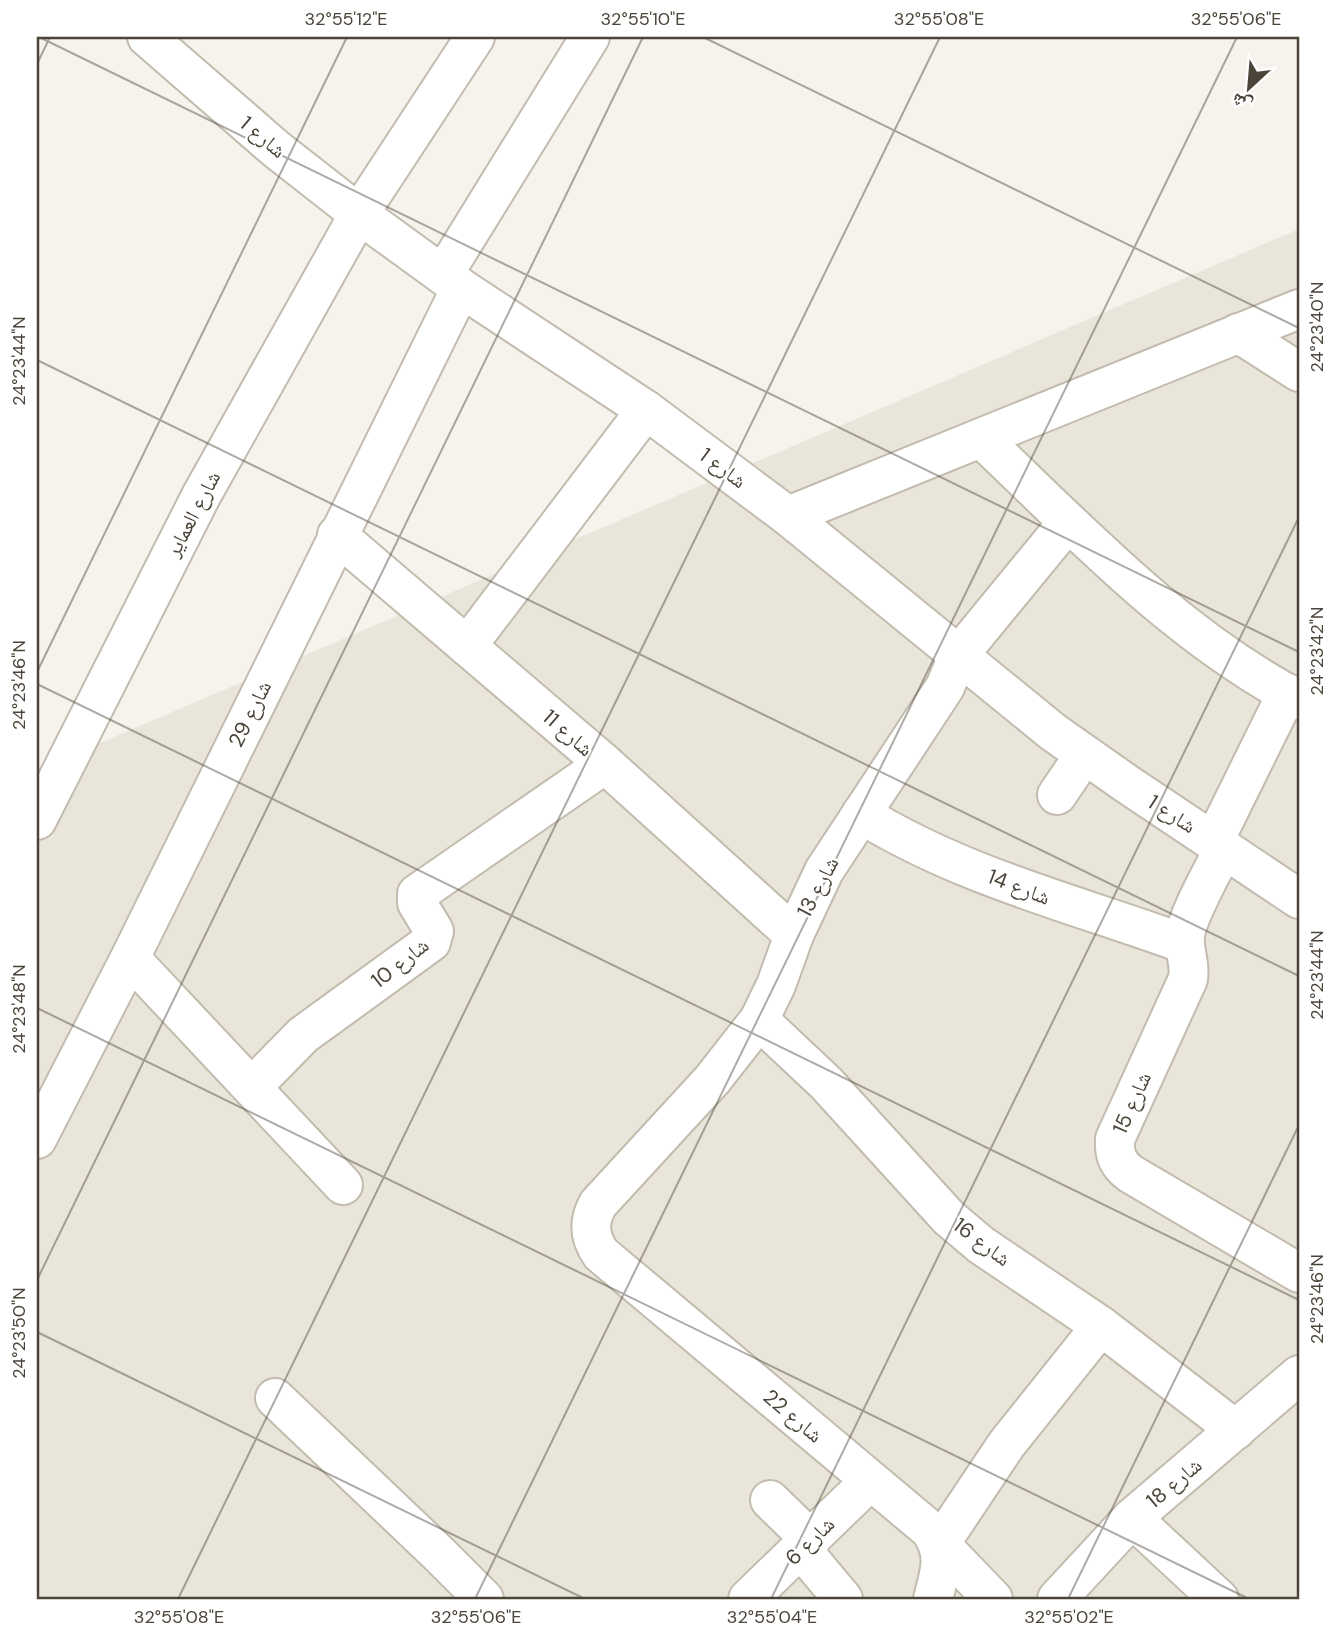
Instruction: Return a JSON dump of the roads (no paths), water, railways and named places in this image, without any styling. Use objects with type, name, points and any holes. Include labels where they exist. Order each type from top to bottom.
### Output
[{"type":"street","name":"شارع 1","points":[[147,37],[276,149],[359,214],[452,281],[646,410],[788,516],[958,656],[1084,755],[1299,899]]},
{"type":"street","name":"شارع العماير","points":[[37,820],[201,496],[359,214],[475,37]]},
{"type":"street","name":"شارع 29","points":[[37,1139],[49,1086],[130,958],[337,535],[452,281],[590,37]]},
{"type":"street","points":[[788,516],[1299,309]]},
{"type":"street","points":[[1238,333],[1299,372]]},
{"type":"street","points":[[467,646],[646,410]]},
{"type":"street","points":[[981,438],[1156,603],[1254,676],[1293,697]]},
{"type":"street","name":"شارع 13","points":[[601,1254],[593,1243],[590,1229],[598,1204],[712,1080],[759,1020],[824,871],[945,687],[958,656],[1068,522]]},
{"type":"street","name":"شارع 11","points":[[337,535],[605,764],[794,935]]},
{"type":"street","name":"شارع 15","points":[[1293,697],[1219,844],[1186,927],[1188,979],[1115,1139],[1114,1150],[1122,1168],[1131,1174],[1299,1273]]},
{"type":"street","points":[[1057,795],[1084,755]]},
{"type":"street","name":"شارع 10","points":[[252,1087],[303,1035],[431,942],[435,931],[417,903],[417,894],[605,764]]},
{"type":"street","name":"شارع 14","points":[[861,814],[938,856],[1013,886],[1185,944]]},
{"type":"street","points":[[130,958],[343,1185]]},
{"type":"street","name":"شارع 16","points":[[759,1020],[834,1092],[949,1218],[981,1245],[1101,1326],[1236,1430]]},
{"type":"street","name":"شارع 22","points":[[601,1254],[930,1530],[993,1599]]},
{"type":"street","points":[[933,1599],[942,1564],[940,1544],[1006,1445],[1101,1326]]},
{"type":"street","name":"شارع 18","points":[[1057,1599],[1132,1518],[1299,1375]]},
{"type":"street","points":[[275,1398],[484,1599]]},
{"type":"street","name":"شارع 6","points":[[748,1599],[807,1545],[870,1481]]},
{"type":"street","points":[[770,1500],[807,1545],[843,1599]]},
{"type":"street","points":[[1132,1518],[1219,1599]]}]
